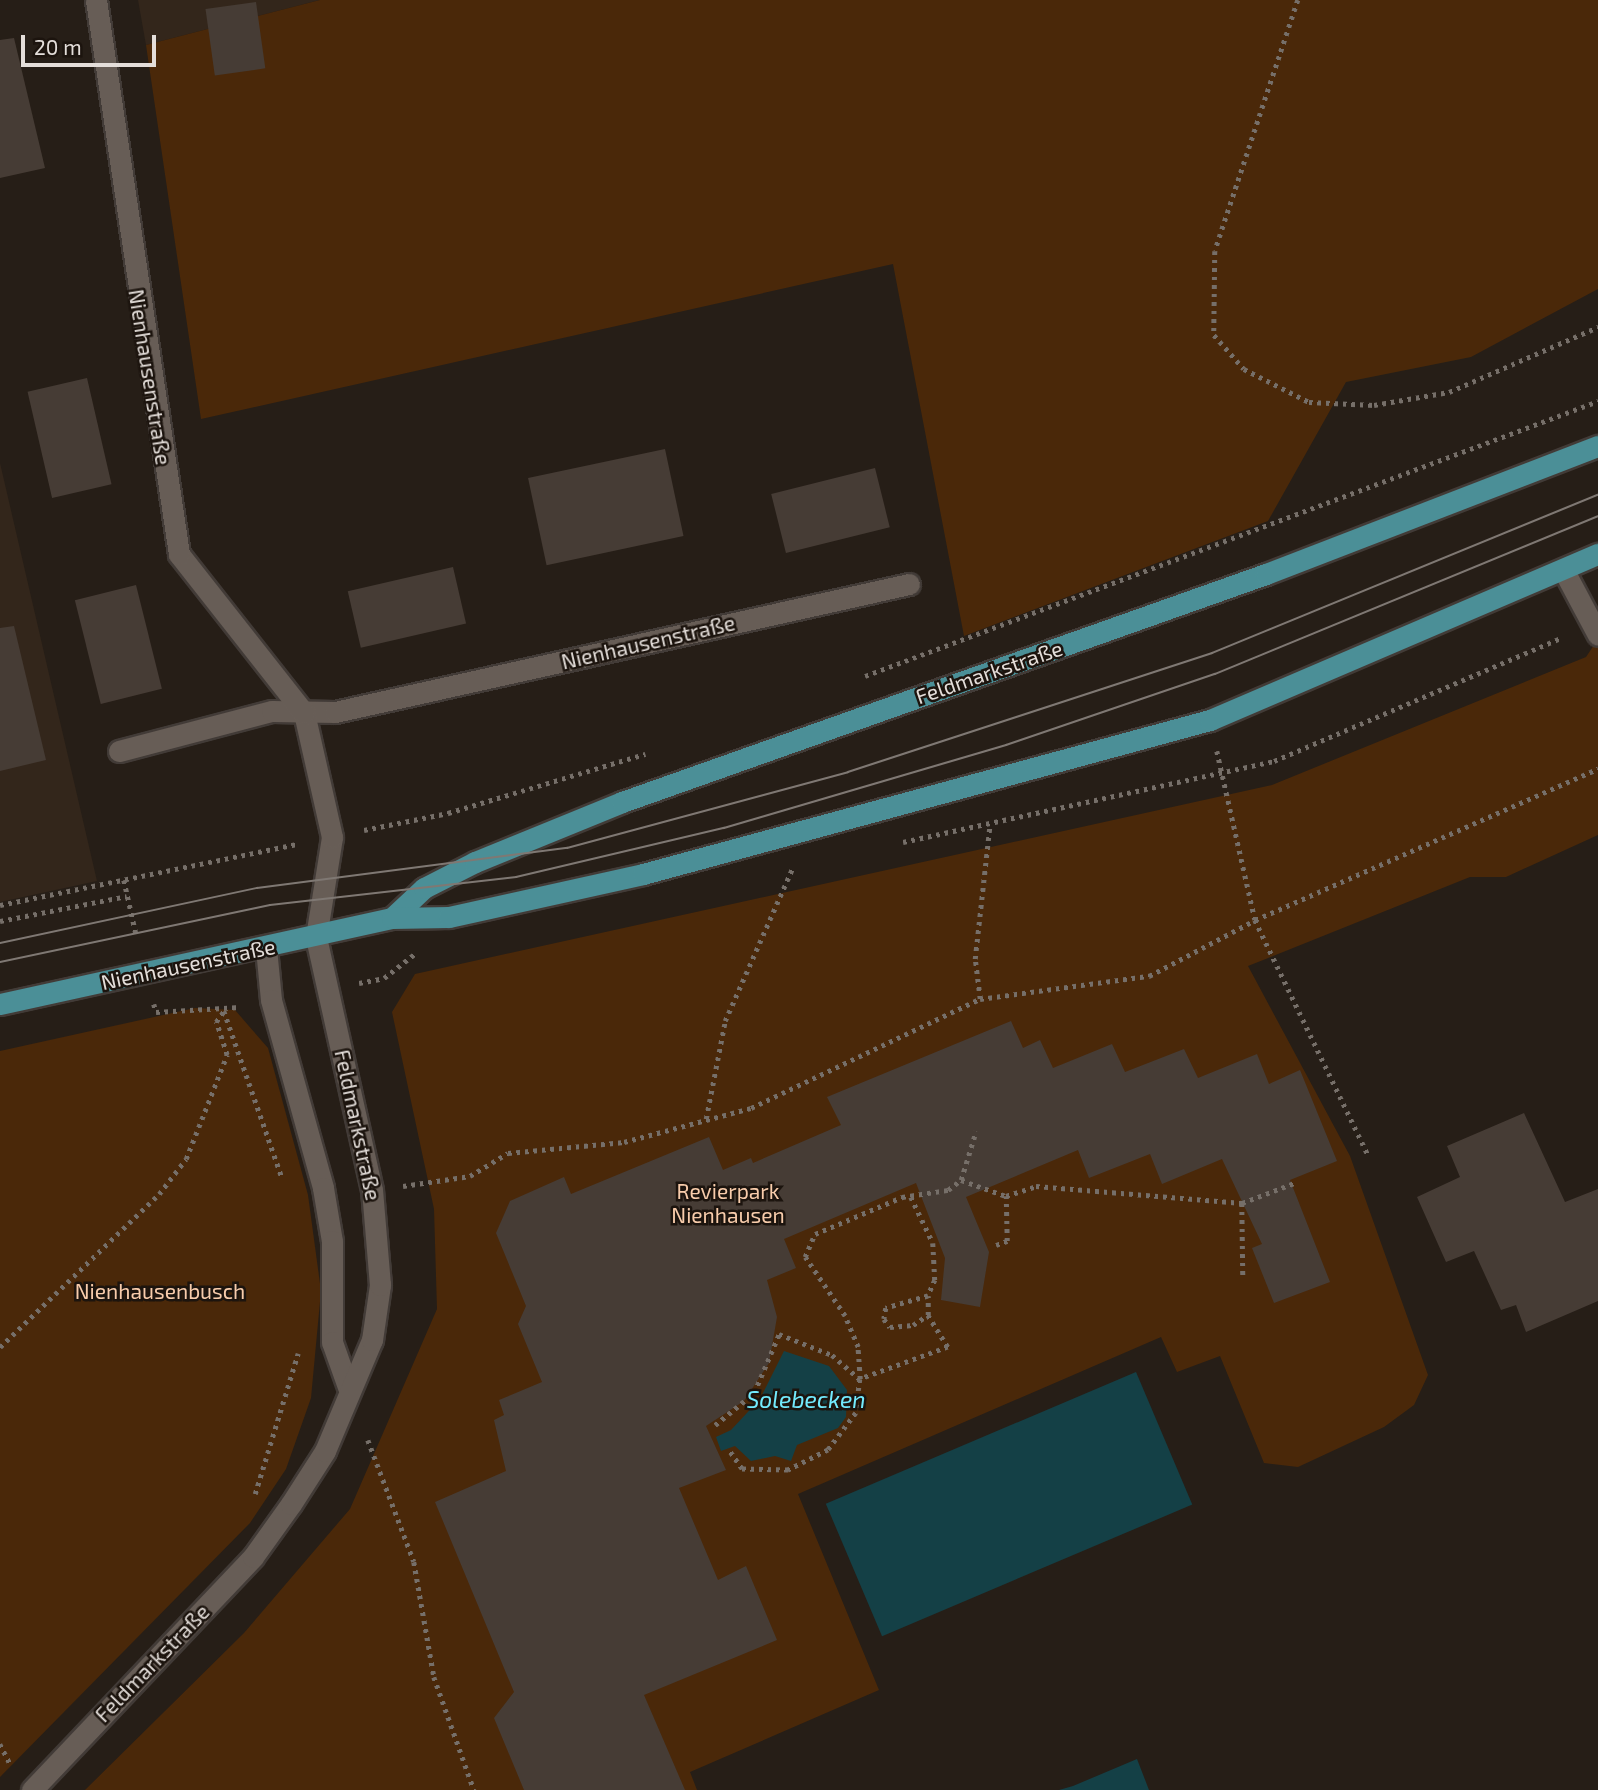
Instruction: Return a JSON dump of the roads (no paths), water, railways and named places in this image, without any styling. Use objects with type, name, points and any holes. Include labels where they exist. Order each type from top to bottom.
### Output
[{"type":"main road","name":"Feldmarkstraße","points":[[392,918],[424,888],[465,867],[621,802],[1266,575],[1598,446]]},
{"type":"main road","name":"Feldmarkstraße","points":[[316,937],[392,918],[449,917],[643,874],[1210,720],[1564,571],[1598,554]]},
{"type":"main road","name":"Nienhausenstraße","points":[[0,1004],[316,937]]},
{"type":"street","name":"Nienhausenstraße","points":[[96,0],[179,554],[304,713],[332,837],[316,937]]},
{"type":"street","points":[[1564,571],[1598,635]]},
{"type":"street","name":"Nienhausenstraße","points":[[119,751],[272,711],[335,712],[909,584]]},
{"type":"street","name":"Feldmarkstraße","points":[[32,1790],[253,1557],[325,1451],[348,1387],[372,1340],[380,1285],[372,1190],[316,937]]},
{"type":"street","points":[[266,948],[271,1000],[323,1188],[332,1241],[332,1342],[348,1387]]},
{"type":"water","name":"Solebecken","points":[[784,1351],[829,1366],[847,1390],[846,1417],[838,1428],[797,1445],[791,1461],[775,1456],[751,1461],[735,1446],[721,1451],[716,1437],[731,1430],[760,1399]]},
{"type":"water","points":[[1136,1372],[1192,1505],[882,1636],[826,1504]]},
{"type":"water","points":[[1137,1759],[1149,1790],[1059,1790],[1073,1786]]},
{"type":"tram line","points":[[0,943],[257,888],[567,848],[848,772],[1212,653],[1598,495]]},
{"type":"tram line","points":[[0,962],[270,905],[516,877],[724,828],[1006,745],[1215,674],[1598,516]]},
{"type":"park label","name":"Revierpark Nienhausen","points":[[728,1203]]},
{"type":"park label","name":"Nienhausenbusch","points":[[160,1291]]}]
